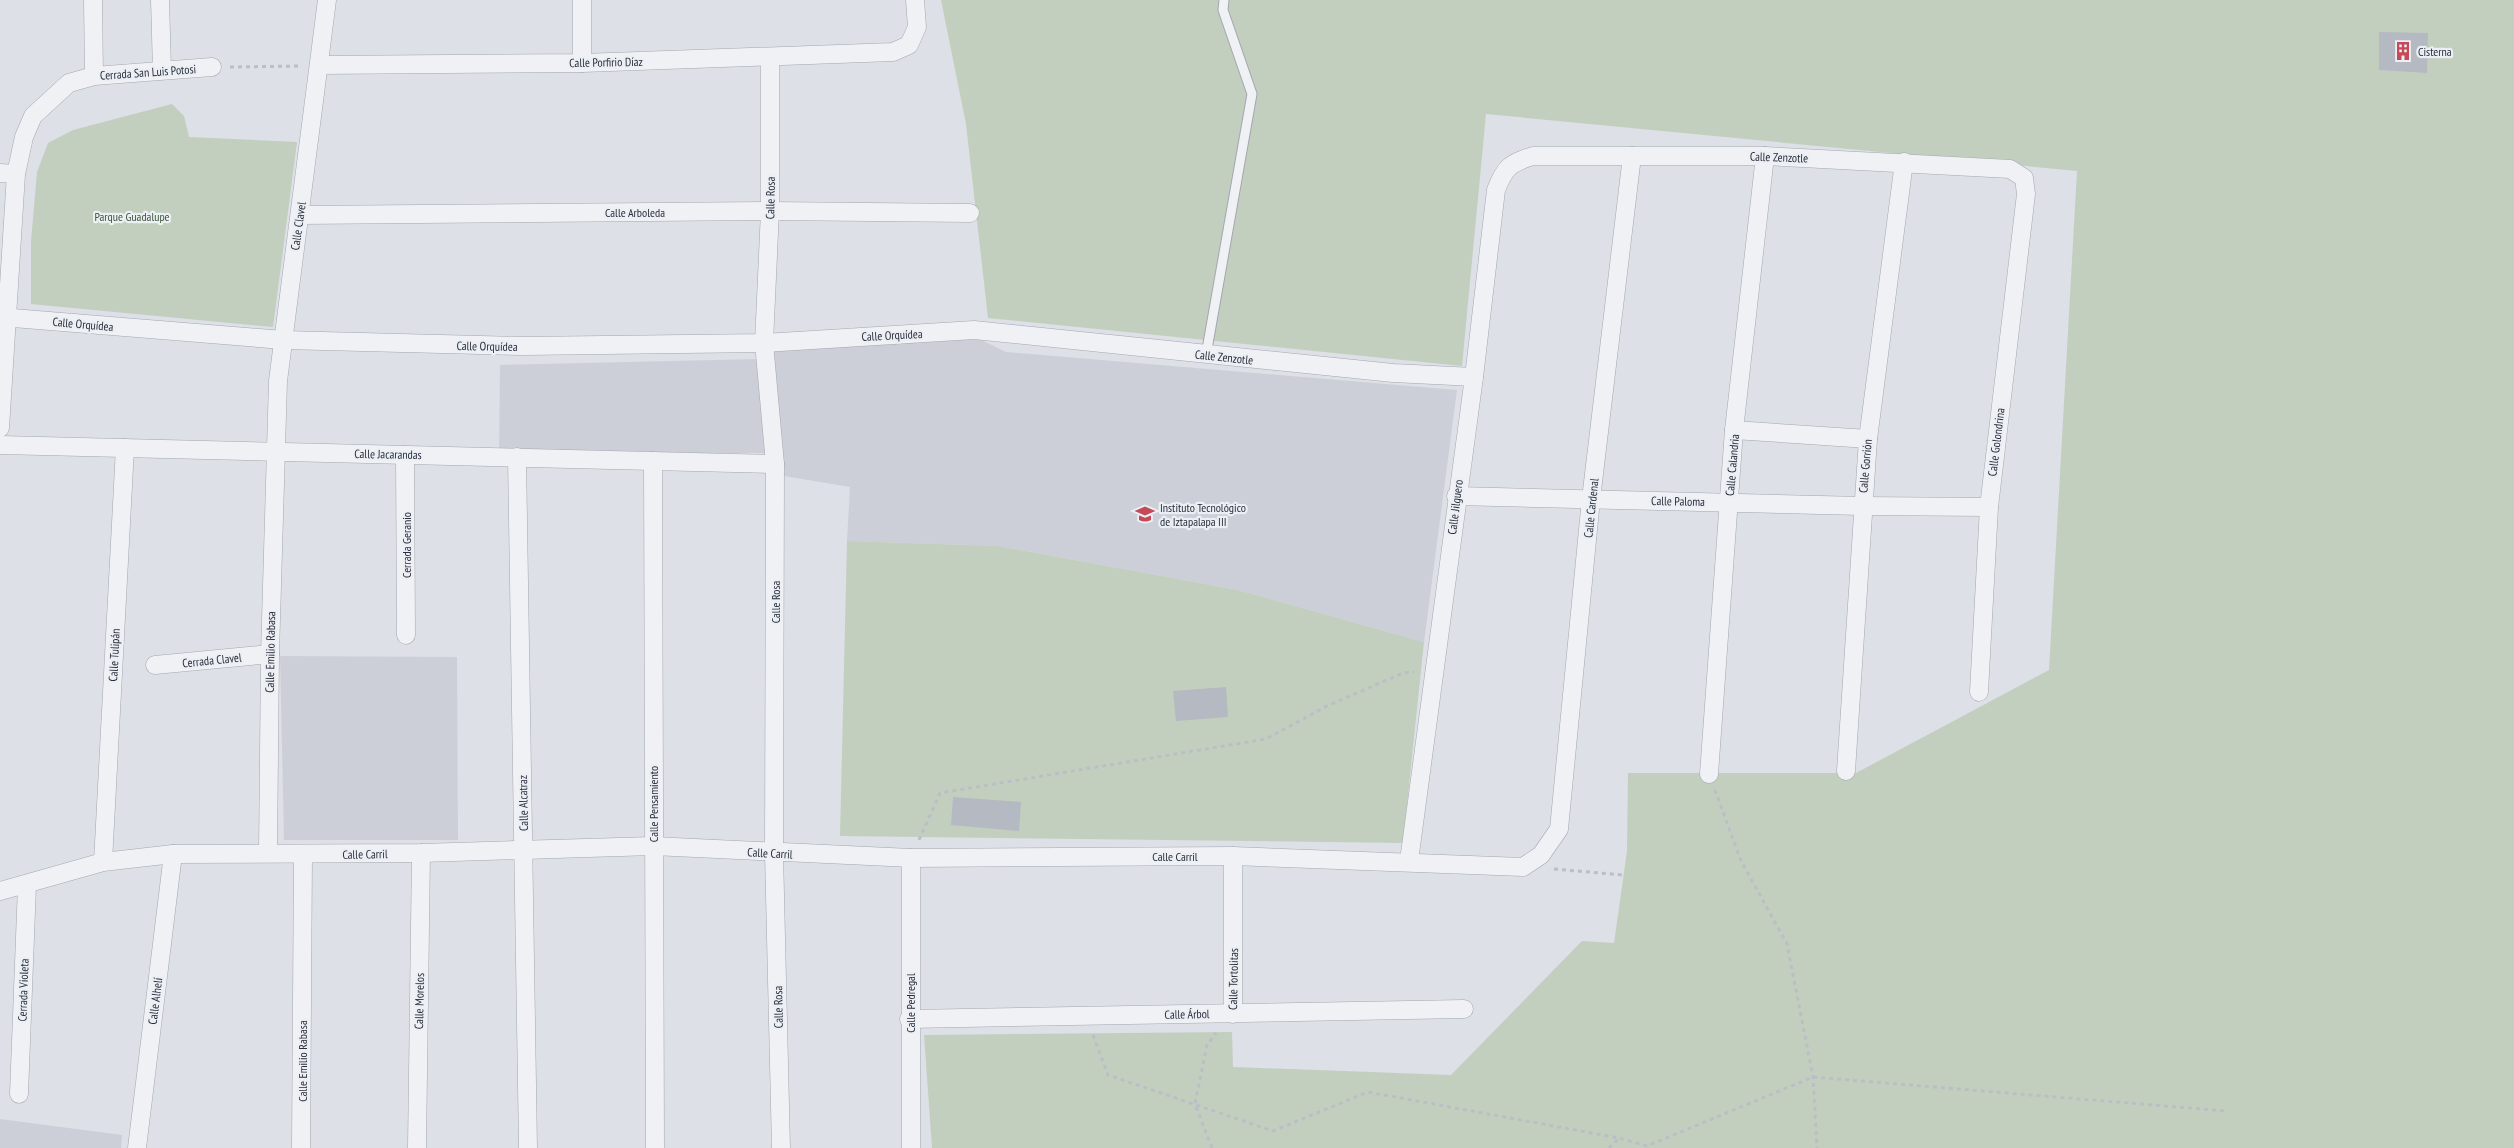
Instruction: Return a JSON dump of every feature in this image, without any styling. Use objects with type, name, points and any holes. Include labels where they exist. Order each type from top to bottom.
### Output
[{"type":"street","points":[[92,0],[94,76]]},
{"type":"street","points":[[160,0],[162,70]]},
{"type":"street","name":"Calle Clavel","points":[[276,452],[278,380],[327,0]]},
{"type":"street","points":[[582,0],[582,63]]},
{"type":"street","name":"Calle Porfirio Díaz","points":[[319,66],[582,63],[894,52],[909,45],[917,28],[915,0]]},
{"type":"street","name":"Calle Rosa","points":[[770,57],[770,211],[764,343],[775,464],[774,853],[781,1148]]},
{"type":"street","name":"Cerrada San Luis Potosi","points":[[0,428],[8,173],[33,116],[69,83],[94,76],[212,67]]},
{"type":"street","name":"Calle Zenzotle","points":[[1517,161],[1533,156],[1764,156],[1904,162],[2010,169],[2024,178],[2026,194]]},
{"type":"street","name":"Calle Cardenal","points":[[1523,867],[1541,855],[1559,830],[1591,499],[1632,156]]},
{"type":"street","name":"Calle Calandria","points":[[1709,774],[1734,430],[1764,156]]},
{"type":"street","name":"Calle Jilguero","points":[[1409,861],[1435,672],[1456,496],[1474,377],[1496,190],[1504,171],[1517,161]]},
{"type":"street","name":"Calle Gorrión","points":[[1846,771],[1862,506],[1868,439],[1904,162]]},
{"type":"street","name":"Calle Golondrina","points":[[1979,692],[1989,507],[2026,194]]},
{"type":"street","name":"Calle Arboleda","points":[[300,215],[770,211],[970,213]]},
{"type":"street","name":"Calle Orquídea","points":[[3,317],[283,340],[523,346],[764,343],[974,330]]},
{"type":"street","name":"Calle Zenzotle","points":[[974,330],[1394,373],[1474,377]]},
{"type":"street","points":[[1734,430],[1868,439]]},
{"type":"street","name":"Calle Jacarandas","points":[[0,445],[775,464]]},
{"type":"street","name":"Calle Tulipán","points":[[103,862],[125,448]]},
{"type":"street","name":"Calle Emilio Rabasa","points":[[268,853],[270,654],[276,452]]},
{"type":"street","name":"Cerrada Geranio","points":[[405,455],[406,635]]},
{"type":"street","name":"Calle Alcatraz","points":[[518,458],[528,1148]]},
{"type":"street","name":"Calle Pensamiento","points":[[654,461],[653,846],[655,1148]]},
{"type":"street","name":"Calle Paloma","points":[[1456,496],[1862,506],[1989,507]]},
{"type":"street","name":"Cerrada Clavel","points":[[155,665],[270,654]]},
{"type":"street","name":"Calle Carril","points":[[0,891],[27,885],[103,862],[173,854],[421,853],[653,846],[911,858],[1233,856],[1409,861],[1523,867]]},
{"type":"street","name":"Calle Morelos","points":[[416,1148],[421,853]]},
{"type":"street","name":"Calle Alhelí","points":[[137,1148],[173,854]]},
{"type":"street","name":"Calle Emilio Rabasa","points":[[302,1148],[304,854]]},
{"type":"street","name":"Calle Tortolitas","points":[[1233,856],[1233,1014]]},
{"type":"street","name":"Calle Pedregal","points":[[911,858],[909,1020],[911,1148]]},
{"type":"street","name":"Cerrada Violeta","points":[[19,1094],[27,885]]},
{"type":"street","name":"Calle Árbol","points":[[909,1020],[1464,1009]]},
{"type":"lane","points":[[1206,355],[1235,179],[1252,94],[1223,10],[1224,0]]},
{"type":"path","points":[[212,67],[319,66]]},
{"type":"path","points":[[911,858],[940,793],[1266,739],[1327,706],[1403,672],[1435,672]]},
{"type":"path","points":[[1709,774],[1741,861],[1787,944],[1813,1077],[1818,1148]]},
{"type":"path","points":[[1523,867],[1623,875]]},
{"type":"path","name":"Calle Tortolitas","points":[[1195,1104],[1207,1044],[1233,1014]]},
{"type":"path","points":[[1086,1016],[1108,1075],[1273,1131],[1368,1092],[1619,1138],[1647,1146],[1813,1077],[2226,1111]]},
{"type":"path","points":[[1195,1104],[1212,1148]]},
{"type":"path","points":[[1609,1148],[1619,1138]]},
{"type":"shaded area","name":"Instituto Tecnológico de Iztapalapa III","points":[[971,335],[1006,352],[1457,390],[1424,642],[1238,590],[998,546],[847,541],[850,487],[784,476],[768,337]]},
{"type":"shaded area","points":[[758,359],[765,453],[499,454],[500,365]]},
{"type":"shaded area","points":[[280,656],[457,657],[458,840],[284,840]]},
{"type":"shaded area","points":[[0,1119],[122,1135],[121,1148],[0,1148]]},
{"type":"green space","points":[[941,0],[2514,0],[2514,1148],[932,1148],[924,1035],[1232,1032],[1233,1067],[1451,1075],[1582,941],[1614,943],[1627,851],[1628,773],[1856,773],[2049,670],[2077,171],[1486,114],[1462,366],[988,318],[966,124]]},
{"type":"green space","name":"Parque Guadalupe","points":[[172,104],[184,116],[189,137],[297,142],[273,327],[31,304],[31,241],[37,172],[48,143],[73,130]]},
{"type":"green space","points":[[847,541],[998,546],[1238,590],[1424,642],[1403,843],[840,836]]},
{"type":"building","name":"Cisterna","points":[[2379,32],[2428,33],[2427,73],[2379,70]]},
{"type":"building","points":[[1226,687],[1228,717],[1176,721],[1173,691]]},
{"type":"building","points":[[953,797],[1021,802],[1019,831],[951,825]]},
{"type":"place","name":"Cisterna","points":[[2403,51]]},
{"type":"place","name":"Instituto Tecnológico de Iztapalapa III","points":[[1145,514]]}]
